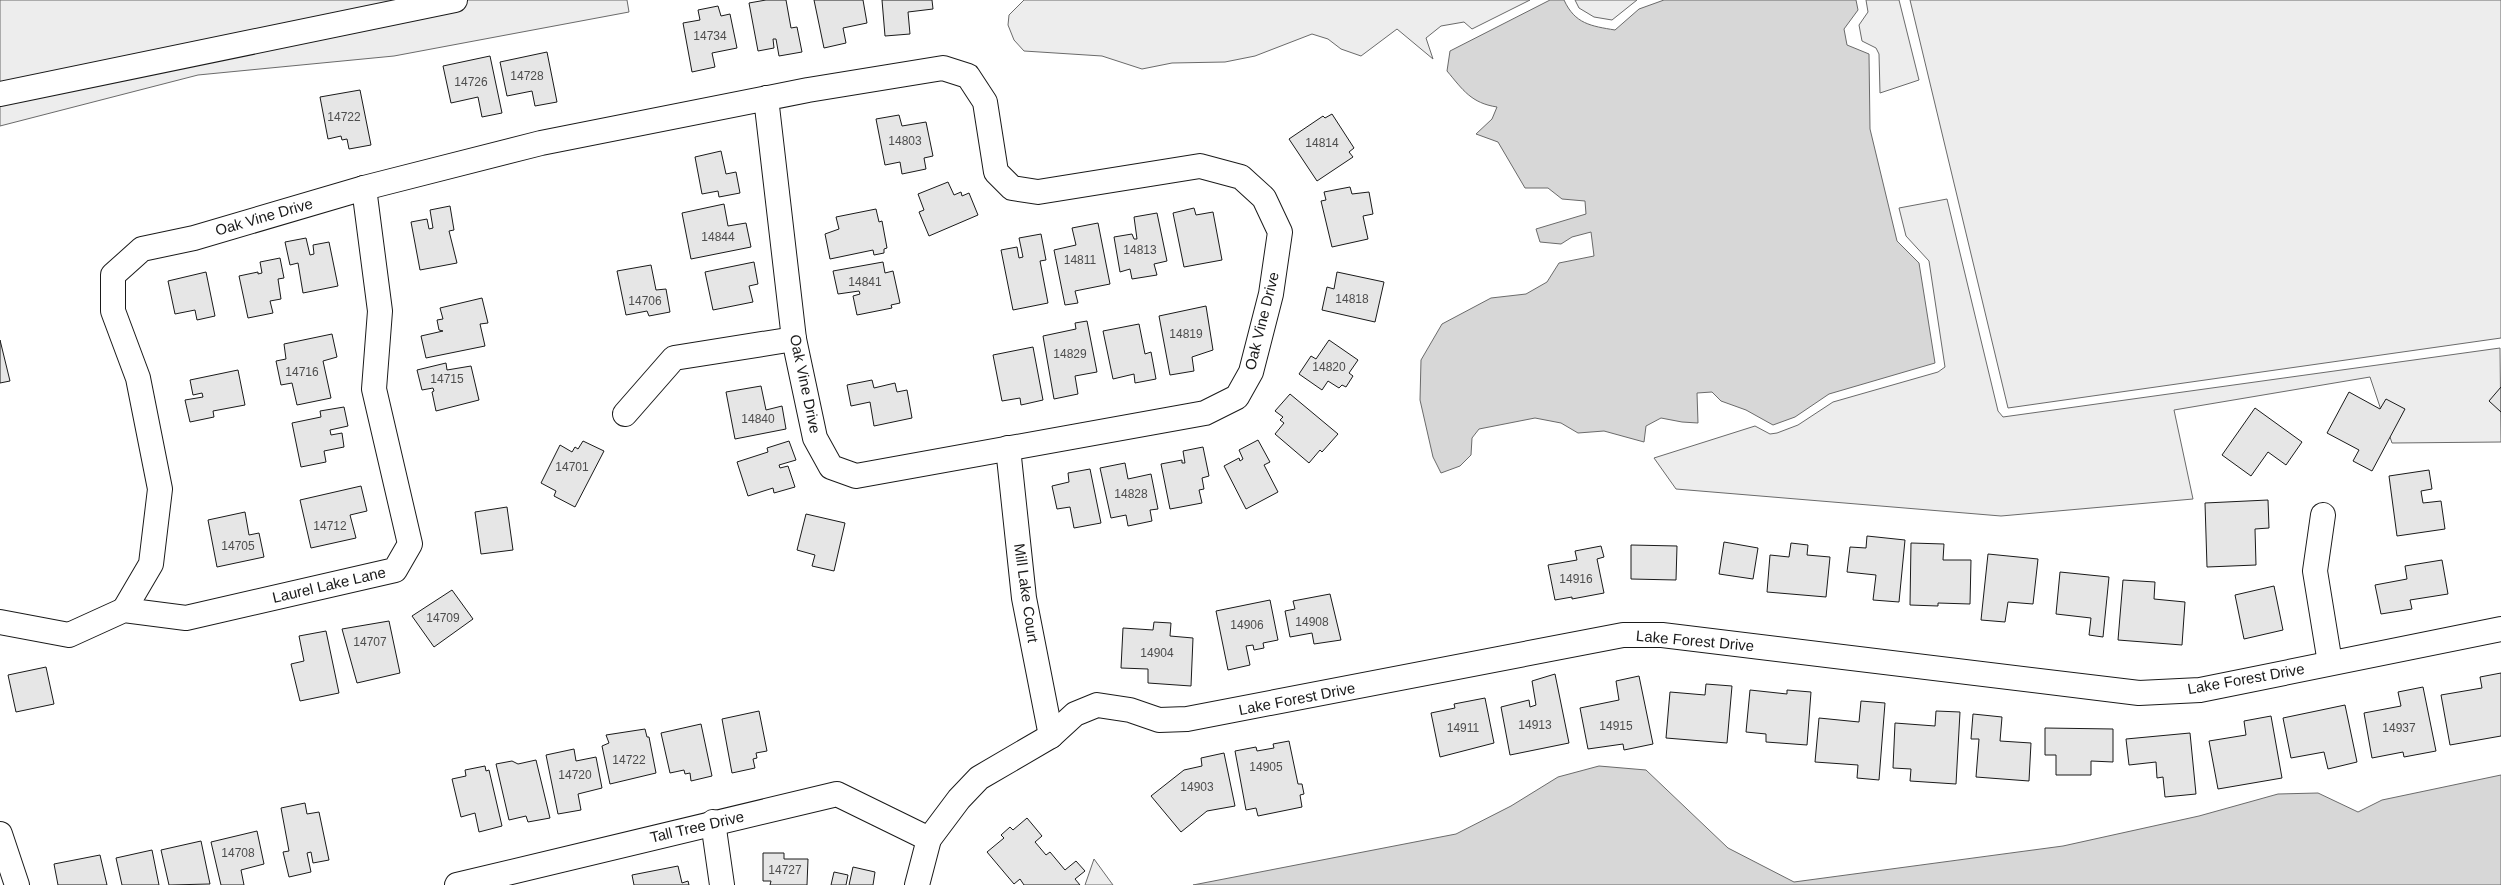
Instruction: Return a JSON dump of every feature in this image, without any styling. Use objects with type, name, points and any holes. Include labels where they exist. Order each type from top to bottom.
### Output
[{"type":"street","points":[[0,94],[455,0]]},
{"type":"street","name":"Oak Vine Drive","points":[[124,610],[151,564],[160,489],[138,378],[112,311],[113,274],[142,249],[194,238],[364,188],[541,143],[766,98],[942,68],[968,76],[985,102],[996,172],[1012,188],[1038,192],[1200,166],[1241,177],[1264,198],[1280,232],[1269,303],[1251,372],[1237,397],[1205,412],[856,476],[830,467],[815,438],[794,339],[766,98]]},
{"type":"street","name":"Laurel Lake Lane","points":[[124,610],[186,618],[396,570],[410,544],[374,389],[380,311],[364,188]]},
{"type":"street","points":[[626,414],[674,358],[794,339]]},
{"type":"street","name":"Mill Lake Court","points":[[1008,448],[1024,598],[1051,736]]},
{"type":"street","points":[[2323,515],[2315,571],[2330,663]]},
{"type":"street","points":[[0,622],[69,635],[124,610]]},
{"type":"street","name":"Lake Forest Drive","points":[[917,885],[929,839],[958,799],[979,778],[1051,736],[1075,714],[1097,705],[1130,710],[1159,720],[1186,719],[1623,636],[1662,635],[2139,693],[2200,690],[2501,628]]},
{"type":"street","name":"Tall Tree Drive","points":[[457,885],[713,822],[837,794],[929,839]]},
{"type":"street","points":[[713,822],[722,885]]},
{"type":"street","points":[[0,834],[17,885]]},
{"type":"shaded area","points":[[0,0],[627,0],[629,12],[394,56],[198,75],[0,126]]},
{"type":"shaded area","points":[[1024,0],[1530,0],[1472,29],[1464,22],[1441,26],[1426,38],[1433,59],[1397,29],[1361,56],[1341,49],[1328,39],[1312,34],[1255,56],[1225,62],[1172,63],[1142,69],[1102,56],[1024,51],[1014,40],[1008,25],[1009,15]]},
{"type":"shaded area","points":[[1550,0],[1564,0],[1568,8],[1579,19],[1591,25],[1615,30],[1639,9],[1664,0],[1856,0],[1858,10],[1844,29],[1847,45],[1869,54],[1870,129],[1897,241],[1919,263],[1935,363],[1829,394],[1795,417],[1773,425],[1746,410],[1721,401],[1712,392],[1697,393],[1698,423],[1661,418],[1646,426],[1644,442],[1604,431],[1578,433],[1561,423],[1535,418],[1479,429],[1472,438],[1471,455],[1460,466],[1441,473],[1433,457],[1420,400],[1421,360],[1442,324],[1491,298],[1526,294],[1547,282],[1559,263],[1594,256],[1591,232],[1572,237],[1561,244],[1540,242],[1536,229],[1586,214],[1585,201],[1562,199],[1548,188],[1525,188],[1498,142],[1476,134],[1492,119],[1497,107],[1480,102],[1468,95],[1447,71],[1450,51]]},
{"type":"shaded area","points":[[1575,0],[1637,0],[1612,20],[1594,17],[1579,8]]},
{"type":"shaded area","points":[[1866,0],[1899,0],[1919,80],[1880,93],[1879,54],[1876,48],[1862,41],[1859,25],[1868,12]]},
{"type":"shaded area","points":[[1910,0],[2501,0],[2501,338],[2008,408]]},
{"type":"shaded area","points":[[1947,199],[1998,411],[2003,417],[2500,348],[2501,442],[2392,443],[2370,377],[2174,410],[2193,499],[2001,516],[1676,489],[1654,458],[1755,426],[1770,434],[1777,433],[1798,425],[1833,402],[1938,372],[1945,367],[1929,261],[1906,236],[1899,208]]},
{"type":"shaded area","points":[[1599,766],[1646,770],[1728,848],[1794,882],[2063,846],[2199,816],[2278,794],[2318,793],[2358,812],[2382,800],[2501,775],[2501,885],[1193,885],[1456,834],[1511,806],[1558,777]]},
{"type":"shaded area","points":[[1094,859],[1113,885],[1085,885]]},
{"type":"building","points":[[766,0],[786,0],[791,28],[797,27],[802,52],[779,56],[776,39],[773,39],[774,48],[758,51],[749,3]]},
{"type":"building","points":[[814,0],[863,0],[867,23],[843,28],[846,43],[824,48]]},
{"type":"building","points":[[882,0],[932,0],[933,9],[908,12],[910,34],[885,36]]},
{"type":"building","points":[[718,6],[721,16],[730,14],[737,48],[712,53],[715,67],[692,72],[683,23],[700,20],[698,10]]},
{"type":"building","points":[[547,52],[557,102],[535,106],[532,91],[507,96],[500,62]]},
{"type":"building","points":[[490,56],[502,113],[482,117],[478,97],[451,103],[443,66]]},
{"type":"building","points":[[360,90],[371,145],[349,149],[347,139],[342,140],[341,136],[328,139],[320,97]]},
{"type":"building","points":[[1332,114],[1354,148],[1349,152],[1353,157],[1317,181],[1289,139],[1323,116],[1325,118]]},
{"type":"building","points":[[899,115],[902,126],[926,122],[933,156],[924,158],[926,169],[902,174],[900,162],[885,165],[876,119]]},
{"type":"building","points":[[721,151],[726,174],[736,172],[740,193],[719,197],[718,191],[702,194],[695,157]]},
{"type":"building","points":[[948,182],[954,195],[961,192],[962,196],[969,193],[978,215],[929,236],[919,212],[924,210],[918,194]]},
{"type":"building","points":[[1350,187],[1352,194],[1369,192],[1373,214],[1363,216],[1368,239],[1332,247],[1321,201],[1326,200],[1324,192]]},
{"type":"building","points":[[724,204],[728,226],[746,223],[751,247],[691,259],[682,213]]},
{"type":"building","points":[[450,206],[454,230],[449,231],[457,263],[420,270],[411,222],[427,219],[429,229],[433,228],[430,210]]},
{"type":"building","points":[[1194,208],[1196,215],[1213,212],[1222,260],[1184,267],[1173,213]]},
{"type":"building","points":[[876,209],[879,222],[882,221],[887,248],[884,249],[884,253],[874,255],[873,250],[830,259],[825,234],[839,229],[836,217]]},
{"type":"building","points":[[1157,213],[1167,261],[1154,264],[1157,275],[1132,279],[1130,269],[1120,272],[1114,237],[1132,234],[1134,239],[1137,239],[1134,217]]},
{"type":"building","points":[[1098,223],[1110,284],[1075,291],[1078,303],[1065,305],[1054,250],[1076,245],[1072,228]]},
{"type":"building","points":[[1041,234],[1046,260],[1040,261],[1048,303],[1013,310],[1001,250],[1017,247],[1019,258],[1023,257],[1019,238]]},
{"type":"building","points":[[306,238],[310,255],[314,254],[313,245],[329,242],[338,286],[303,293],[298,263],[290,265],[285,242]]},
{"type":"building","points":[[280,258],[284,278],[278,279],[281,299],[270,301],[273,313],[248,318],[239,276],[258,272],[258,274],[262,273],[260,262]]},
{"type":"building","points":[[754,262],[758,284],[749,286],[753,302],[713,310],[705,272]]},
{"type":"building","points":[[883,262],[885,273],[893,271],[900,303],[891,305],[892,308],[857,315],[853,296],[860,294],[859,291],[838,294],[833,271]]},
{"type":"building","points":[[651,265],[656,290],[666,289],[670,312],[649,316],[647,311],[626,315],[617,271]]},
{"type":"building","points":[[206,272],[215,316],[197,320],[195,310],[175,314],[168,281]]},
{"type":"building","points":[[1337,272],[1384,282],[1375,322],[1322,310],[1327,287],[1334,289]]},
{"type":"building","points":[[482,298],[488,323],[480,324],[485,346],[426,358],[421,336],[443,331],[439,330],[437,320],[443,319],[440,308]]},
{"type":"building","points":[[1206,306],[1213,350],[1192,357],[1194,371],[1170,375],[1159,316]]},
{"type":"building","points":[[1087,321],[1097,372],[1075,376],[1078,394],[1054,399],[1043,336],[1076,329],[1075,323]]},
{"type":"building","points":[[1139,324],[1145,354],[1151,352],[1156,379],[1135,383],[1134,374],[1113,379],[1103,331]]},
{"type":"building","points":[[332,334],[337,357],[323,361],[331,398],[297,405],[292,383],[281,385],[276,361],[286,359],[284,344]]},
{"type":"building","points":[[0,340],[10,381],[0,383]]},
{"type":"building","points":[[1329,340],[1358,360],[1349,373],[1353,376],[1346,387],[1342,385],[1339,388],[1328,381],[1322,390],[1299,374],[1311,356],[1316,359]]},
{"type":"building","points":[[1033,347],[1043,400],[1021,405],[1020,398],[1002,401],[993,355]]},
{"type":"building","points":[[446,363],[447,370],[471,366],[479,400],[436,411],[432,392],[434,391],[433,388],[422,390],[417,370]]},
{"type":"building","points":[[238,370],[245,405],[213,411],[214,417],[190,422],[185,400],[203,397],[202,393],[193,395],[190,380]]},
{"type":"building","points":[[872,380],[874,388],[895,383],[897,392],[907,390],[912,418],[874,426],[870,402],[851,406],[847,385]]},
{"type":"building","points":[[761,386],[766,410],[782,406],[786,429],[735,439],[726,392]]},
{"type":"building","points":[[2501,387],[2501,412],[2489,401]]},
{"type":"building","points":[[2349,392],[2380,409],[2386,399],[2405,409],[2372,471],[2353,461],[2359,450],[2327,433]]},
{"type":"building","points":[[1290,394],[1338,434],[1309,463],[1275,434],[1284,423],[1280,420],[1283,417],[1275,411]]},
{"type":"building","points":[[344,407],[348,426],[330,430],[331,435],[342,433],[344,447],[324,451],[326,462],[301,467],[292,423],[321,417],[320,411]]},
{"type":"building","points":[[2255,408],[2302,442],[2286,465],[2268,452],[2251,476],[2222,455]]},
{"type":"building","points":[[1258,440],[1270,462],[1264,465],[1278,492],[1246,509],[1224,466],[1239,458],[1240,461],[1243,459],[1239,450]]},
{"type":"building","points":[[583,441],[604,451],[575,507],[554,496],[556,491],[541,483],[560,445],[572,452],[575,447],[578,449]]},
{"type":"building","points":[[789,441],[796,460],[779,465],[780,468],[788,466],[795,487],[774,493],[773,488],[748,496],[737,462],[768,452],[767,448]]},
{"type":"building","points":[[1203,447],[1209,476],[1202,478],[1204,489],[1199,490],[1202,503],[1170,509],[1161,464],[1182,460],[1182,463],[1185,463],[1183,451]]},
{"type":"building","points":[[1125,463],[1128,479],[1151,474],[1158,509],[1150,510],[1152,521],[1128,526],[1126,515],[1111,518],[1100,468]]},
{"type":"building","points":[[1090,469],[1101,523],[1074,528],[1070,507],[1057,509],[1052,486],[1069,482],[1068,473]]},
{"type":"building","points":[[2429,470],[2432,489],[2421,491],[2423,503],[2441,501],[2445,529],[2397,536],[2389,476]]},
{"type":"building","points":[[361,486],[367,511],[350,515],[356,538],[311,548],[300,500]]},
{"type":"building","points":[[2268,500],[2269,528],[2255,529],[2256,565],[2207,567],[2205,503]]},
{"type":"building","points":[[507,507],[513,550],[481,554],[475,512]]},
{"type":"building","points":[[245,512],[249,535],[259,533],[264,557],[217,567],[208,520]]},
{"type":"building","points":[[806,514],[845,523],[834,571],[812,566],[815,555],[797,550]]},
{"type":"building","points":[[1867,536],[1905,540],[1899,602],[1873,600],[1876,575],[1847,572],[1850,547],[1866,548]]},
{"type":"building","points":[[1724,542],[1758,548],[1753,579],[1719,574]]},
{"type":"building","points":[[1791,543],[1808,545],[1807,555],[1830,557],[1826,597],[1767,592],[1770,555],[1789,557]]},
{"type":"building","points":[[1911,543],[1944,544],[1943,560],[1971,560],[1970,604],[1938,603],[1938,606],[1910,605]]},
{"type":"building","points":[[1631,545],[1677,546],[1676,580],[1631,579]]},
{"type":"building","points":[[1601,546],[1604,557],[1597,559],[1604,593],[1555,600],[1548,565],[1577,560],[1575,551]]},
{"type":"building","points":[[1988,554],[2038,559],[2033,604],[2008,602],[2005,622],[1981,620]]},
{"type":"building","points":[[2442,560],[2448,594],[2410,600],[2412,609],[2381,614],[2375,585],[2407,579],[2405,566]]},
{"type":"building","points":[[2060,572],[2109,577],[2103,637],[2089,635],[2091,618],[2056,614]]},
{"type":"building","points":[[2123,580],[2155,582],[2154,599],[2185,602],[2182,645],[2118,640]]},
{"type":"building","points":[[2274,586],[2283,630],[2244,639],[2235,595]]},
{"type":"building","points":[[452,590],[473,619],[434,647],[412,616]]},
{"type":"building","points":[[1330,594],[1341,640],[1314,644],[1312,633],[1290,637],[1285,611],[1295,609],[1293,601]]},
{"type":"building","points":[[1270,600],[1278,640],[1263,643],[1264,648],[1254,650],[1253,645],[1246,646],[1250,665],[1228,670],[1216,611]]},
{"type":"building","points":[[389,621],[400,673],[357,683],[342,629]]},
{"type":"building","points":[[1154,622],[1171,623],[1170,636],[1193,638],[1191,686],[1148,683],[1148,669],[1121,668],[1123,628],[1153,630]]},
{"type":"building","points":[[326,631],[339,693],[300,701],[291,664],[304,661],[299,636]]},
{"type":"building","points":[[46,667],[54,704],[16,712],[8,675]]},
{"type":"building","points":[[2501,673],[2501,736],[2450,745],[2441,695],[2482,688],[2480,677]]},
{"type":"building","points":[[1555,674],[1569,743],[1510,755],[1501,707],[1529,700],[1530,707],[1536,705],[1532,681]]},
{"type":"building","points":[[1639,676],[1653,744],[1624,750],[1623,744],[1588,749],[1580,708],[1619,700],[1616,681]]},
{"type":"building","points":[[1706,684],[1732,686],[1727,743],[1666,738],[1670,692],[1705,695]]},
{"type":"building","points":[[2423,687],[2436,751],[2404,757],[2403,752],[2372,758],[2364,713],[2401,706],[2398,692]]},
{"type":"building","points":[[1750,690],[1787,694],[1787,690],[1811,692],[1807,745],[1766,742],[1766,734],[1746,732]]},
{"type":"building","points":[[1485,698],[1494,743],[1440,757],[1431,713],[1455,708],[1454,704]]},
{"type":"building","points":[[1861,701],[1885,703],[1879,780],[1857,778],[1858,765],[1815,762],[1819,718],[1859,722]]},
{"type":"building","points":[[2345,705],[2357,762],[2328,769],[2324,752],[2291,758],[2283,718]]},
{"type":"building","points":[[759,711],[767,751],[756,753],[757,758],[753,759],[755,768],[732,773],[722,719]]},
{"type":"building","points":[[1936,711],[1960,712],[1956,784],[1910,781],[1911,769],[1893,768],[1895,723],[1935,726]]},
{"type":"building","points":[[1973,714],[2002,717],[2000,741],[2031,743],[2029,781],[1976,777],[1979,739],[1971,739]]},
{"type":"building","points":[[2271,716],[2282,778],[2218,789],[2209,741],[2246,735],[2244,721]]},
{"type":"building","points":[[701,724],[712,776],[691,781],[690,773],[685,774],[684,770],[670,773],[661,733]]},
{"type":"building","points":[[2045,728],[2113,729],[2113,762],[2091,761],[2091,775],[2056,775],[2056,755],[2045,755]]},
{"type":"building","points":[[645,729],[647,737],[649,737],[656,773],[610,784],[602,746],[609,743],[606,735]]},
{"type":"building","points":[[2190,733],[2196,794],[2165,797],[2163,777],[2157,778],[2156,762],[2129,765],[2126,739]]},
{"type":"building","points":[[1289,741],[1298,784],[1302,784],[1304,794],[1300,795],[1302,807],[1258,816],[1256,808],[1246,810],[1235,751],[1256,747],[1257,751],[1274,748],[1273,744]]},
{"type":"building","points":[[574,749],[576,761],[596,757],[602,788],[578,794],[581,810],[558,814],[546,755]]},
{"type":"building","points":[[1224,753],[1235,806],[1207,811],[1181,832],[1151,796],[1184,770],[1202,766],[1201,758]]},
{"type":"building","points":[[536,760],[550,818],[528,822],[526,816],[509,820],[496,764],[512,761],[518,764]]},
{"type":"building","points":[[485,766],[486,771],[489,770],[502,826],[479,832],[475,813],[461,817],[452,779],[466,776],[465,770]]},
{"type":"building","points":[[305,803],[307,814],[319,812],[329,860],[313,863],[311,852],[307,853],[311,872],[289,877],[283,852],[289,851],[281,808]]},
{"type":"building","points":[[1027,818],[1042,836],[1035,842],[1046,855],[1050,852],[1065,870],[1076,861],[1085,871],[1075,879],[1080,885],[1024,885],[1020,879],[1014,884],[987,852],[1004,838],[1001,835],[1010,827],[1013,830]]},
{"type":"building","points":[[257,831],[264,864],[241,870],[244,885],[221,885],[211,842]]},
{"type":"building","points":[[201,841],[210,884],[169,885],[161,850]]},
{"type":"building","points":[[152,850],[159,885],[122,885],[116,858]]},
{"type":"building","points":[[763,853],[784,853],[784,859],[808,859],[807,885],[770,885],[771,881],[763,881]]},
{"type":"building","points":[[100,855],[107,885],[58,885],[54,864]]},
{"type":"building","points":[[678,866],[682,883],[688,881],[689,885],[634,885],[632,875]]},
{"type":"building","points":[[853,867],[875,872],[873,885],[849,885]]},
{"type":"building","points":[[834,872],[848,875],[846,885],[831,885]]}]
